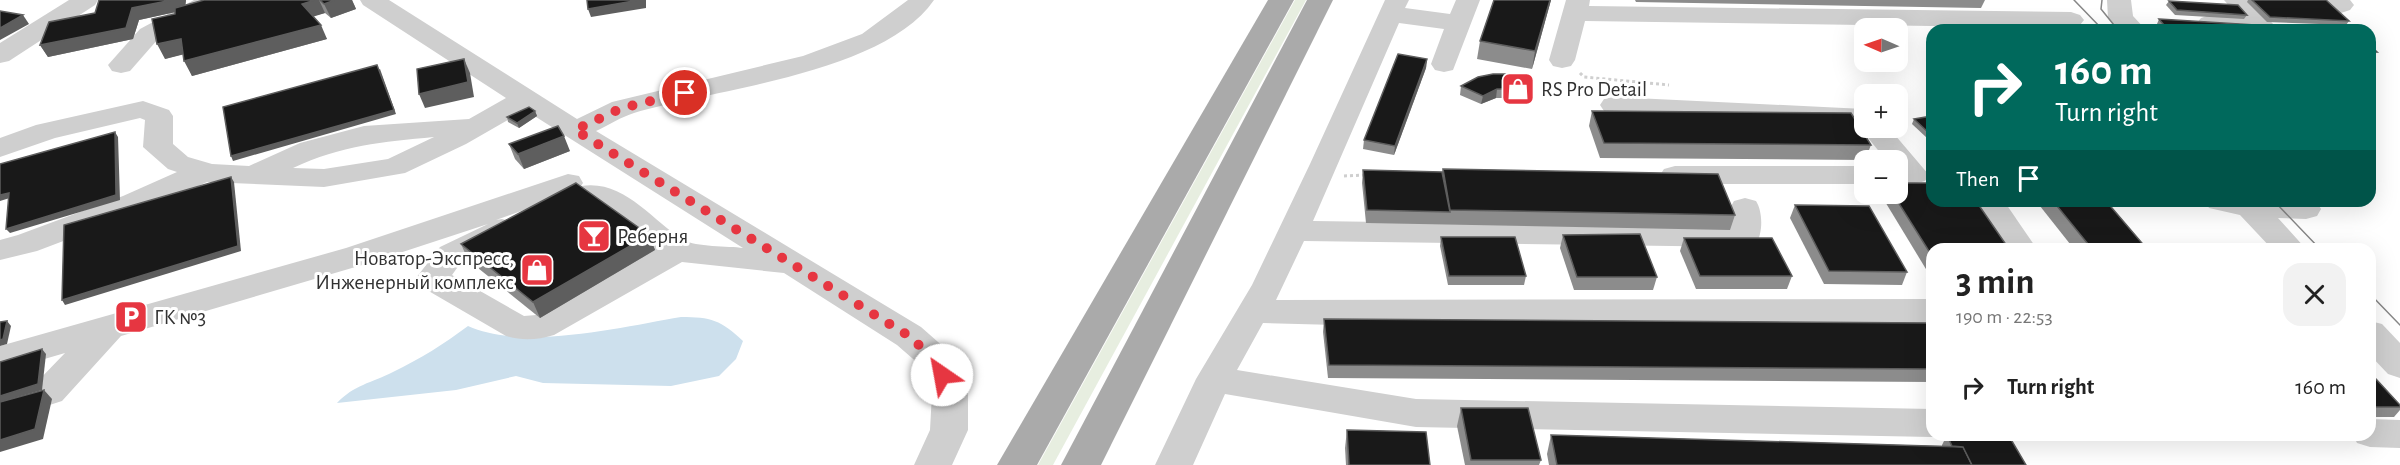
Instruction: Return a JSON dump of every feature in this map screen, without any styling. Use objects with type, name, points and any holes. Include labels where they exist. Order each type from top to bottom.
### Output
[{"type":"main road","points":[[1017,465],[1281,0]]},
{"type":"main road","points":[[1081,465],[1320,0]]},
{"type":"street","points":[[0,55],[86,0]]},
{"type":"street","points":[[121,65],[149,34],[213,0]]},
{"type":"street","points":[[372,0],[575,130],[909,336],[933,358],[950,393],[950,430],[933,465]]},
{"type":"street","points":[[575,130],[622,108],[822,59],[871,40],[908,14],[922,0]]},
{"type":"street","points":[[2053,0],[2075,24]]},
{"type":"street","points":[[2120,0],[2121,18],[2127,24]]},
{"type":"street","points":[[2236,0],[2270,24]]},
{"type":"street","points":[[2271,0],[2341,5]]},
{"type":"street","points":[[1173,465],[1214,379],[1268,285],[1320,176],[1394,7],[1464,11],[1444,64]]},
{"type":"street","points":[[1562,60],[1576,7],[2048,24]]},
{"type":"street","points":[[2192,22],[2232,24]]},
{"type":"street","points":[[0,148],[46,131],[143,109],[159,116],[158,147],[178,163],[203,172],[324,178],[395,167],[478,125],[525,98]]},
{"type":"street","points":[[1614,105],[1854,117]]},
{"type":"street","points":[[1883,138],[1914,175]]},
{"type":"street","points":[[0,360],[295,275],[528,198],[625,161]]},
{"type":"street","points":[[0,250],[26,244],[134,203],[203,172]]},
{"type":"street","points":[[1649,175],[1854,175]]},
{"type":"street","points":[[677,251],[543,327],[518,328],[432,278],[452,254],[562,198],[595,193],[622,207],[677,251],[793,264]]},
{"type":"street","points":[[1992,207],[2017,243]]},
{"type":"street","points":[[2251,207],[2284,243]]},
{"type":"street","points":[[2283,207],[2306,209],[2304,207]]},
{"type":"street","points":[[1293,231],[1745,237],[1745,208]]},
{"type":"street","points":[[1253,311],[1348,313],[1926,311]]},
{"type":"street","points":[[0,407],[49,392],[110,328]]},
{"type":"street","points":[[2376,333],[2400,334]]},
{"type":"street","points":[[2376,339],[2400,365]]},
{"type":"street","points":[[1214,379],[1416,413],[1926,423]]},
{"type":"street","points":[[2376,433],[2400,434]]},
{"type":"path","points":[[1562,60],[1584,77],[1678,86]]},
{"type":"path","points":[[1320,176],[1377,175]]},
{"type":"shaded area","points":[[1295,0],[1306,0],[1053,465],[1038,465]]},
{"type":"water","points":[[681,317],[715,321],[728,328],[743,341],[736,359],[719,376],[671,386],[543,383],[516,376],[456,390],[337,403],[356,388],[422,356],[468,326],[517,337],[544,337],[602,331]]},
{"type":"building","points":[[99,0],[172,0],[132,8],[126,28],[40,45],[49,22],[95,13]]},
{"type":"building","points":[[204,0],[315,0],[302,4],[321,25],[184,61],[181,39],[157,44],[152,19],[175,14],[175,8]]},
{"type":"building","points":[[320,0],[335,0],[324,4]]},
{"type":"building","points":[[587,0],[639,0],[588,9]]},
{"type":"building","points":[[1494,0],[1550,0],[1535,51],[1480,41]]},
{"type":"building","points":[[2252,0],[2326,0],[2349,21],[2270,17]]},
{"type":"building","points":[[2169,1],[2238,5],[2247,15],[2177,10]]},
{"type":"building","points":[[0,11],[23,15],[0,28]]},
{"type":"building","points":[[2159,19],[2240,24],[2163,24]]},
{"type":"building","points":[[1398,54],[1427,59],[1395,146],[1364,140]]},
{"type":"building","points":[[464,59],[468,82],[419,94],[417,69]]},
{"type":"building","points":[[377,65],[394,110],[231,156],[223,107]]},
{"type":"building","points":[[1493,74],[1525,74],[1530,89],[1497,89],[1483,96],[1461,86],[1478,77]]},
{"type":"building","points":[[529,107],[535,111],[517,123],[507,117]]},
{"type":"building","points":[[1592,111],[1851,113],[1854,118],[1854,138],[1867,138],[1871,145],[1604,143]]},
{"type":"building","points":[[1926,117],[1926,130],[1914,119]]},
{"type":"building","points":[[558,126],[564,136],[518,154],[509,144]]},
{"type":"building","points":[[115,132],[116,195],[6,229],[9,193],[0,195],[0,164]]},
{"type":"building","points":[[1443,169],[1718,174],[1735,215],[1450,210]]},
{"type":"building","points":[[1363,170],[1442,172],[1450,212],[1367,210]]},
{"type":"building","points":[[231,177],[238,246],[62,300],[64,225]]},
{"type":"building","points":[[576,183],[649,235],[533,302],[461,244]]},
{"type":"building","points":[[1908,183],[1926,183],[1926,207],[1980,207],[2005,243],[1926,243],[1926,246],[1899,204],[1908,204]]},
{"type":"building","points":[[1795,205],[1869,206],[1907,272],[1829,271]]},
{"type":"building","points":[[2058,207],[2111,207],[2142,243],[2087,243]]},
{"type":"building","points":[[1640,234],[1657,277],[1577,277],[1563,235]]},
{"type":"building","points":[[1441,237],[1515,237],[1526,276],[1449,276]]},
{"type":"building","points":[[1684,238],[1772,238],[1792,276],[1700,276]]},
{"type":"building","points":[[1324,319],[1926,323],[1926,369],[1329,365]]},
{"type":"building","points":[[7,321],[3,339],[0,340],[0,322]]},
{"type":"building","points":[[42,349],[38,384],[0,396],[0,362]]},
{"type":"building","points":[[2376,379],[2400,405],[2400,407],[2376,407]]},
{"type":"building","points":[[44,390],[35,429],[0,440],[0,402]]},
{"type":"building","points":[[1461,408],[1528,408],[1541,460],[1471,460]]},
{"type":"building","points":[[1347,430],[1426,432],[1430,465],[1349,465]]},
{"type":"building","points":[[1551,435],[1963,447],[1972,465],[1557,465]]},
{"type":"building","points":[[1950,441],[2012,441],[2026,465],[1972,465],[1963,447],[1952,446]]},
{"type":"tram line","points":[[2074,0],[2097,24]]},
{"type":"tram line","points":[[2102,0],[2101,9],[2113,24]]},
{"type":"tram line","points":[[2280,207],[2314,243]]},
{"type":"tram line","points":[[2376,300],[2400,325]]},
{"type":"place","name":"RS Pro Detail","points":[[1518,89]]},
{"type":"place","name":"Реберня","points":[[594,236]]},
{"type":"place","name":"Новатор-Экспресс, Инженерный комплекс","points":[[537,270]]},
{"type":"place","name":"ГК №3","points":[[131,317]]},
{"type":"route","points":[[685,93],[622,108],[575,130],[909,336],[933,358],[942,375]]}]
